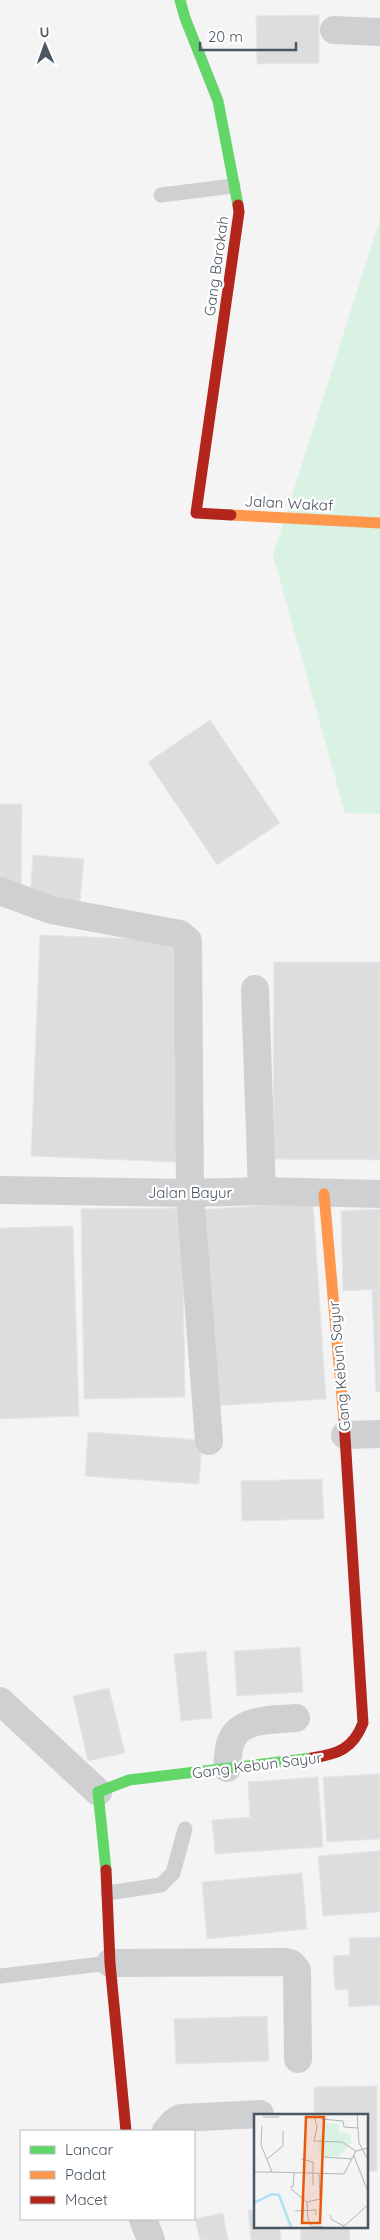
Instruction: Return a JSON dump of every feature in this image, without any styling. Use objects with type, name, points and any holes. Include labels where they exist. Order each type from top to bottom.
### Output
[{"type":"street","name":"Gang Barokah","points":[[180,0],[185,18],[218,101],[239,212],[196,513]]},
{"type":"street","points":[[334,30],[380,32]]},
{"type":"street","name":"Jalan Wakaf","points":[[196,513],[380,523]]},
{"type":"street","points":[[0,891],[51,910],[185,936],[188,941],[190,1193],[209,1440]]},
{"type":"street","points":[[255,989],[262,1191]]},
{"type":"street","name":"Jalan Bayur","points":[[0,1190],[190,1193],[262,1191],[380,1194]]},
{"type":"street","name":"Gang Kebun Sayur","points":[[98,1792],[128,1780],[332,1756],[352,1744],[359,1735],[363,1723],[345,1435],[324,1194]]},
{"type":"street","points":[[345,1435],[380,1434]]},
{"type":"street","points":[[0,1701],[98,1792],[108,1893],[110,1963],[126,2130]]},
{"type":"street","points":[[227,1768],[230,1742],[250,1722],[296,1718]]},
{"type":"street","points":[[110,1963],[286,1962],[292,1964],[297,1970],[298,2060]]},
{"type":"street","points":[[167,2130],[181,2118],[254,2114]]},
{"type":"street","points":[[143,2220],[151,2240]]},
{"type":"lane","points":[[161,195],[233,186]]},
{"type":"lane","points":[[108,1893],[161,1885],[174,1873],[185,1829]]},
{"type":"lane","points":[[0,1976],[110,1963]]},
{"type":"green space","points":[[380,219],[380,814],[345,813],[273,555]]},
{"type":"building","points":[[319,15],[319,63],[257,64],[256,16]]},
{"type":"building","points":[[210,720],[280,823],[217,865],[148,762]]},
{"type":"building","points":[[0,804],[22,804],[21,884],[0,884]]},
{"type":"building","points":[[33,855],[84,859],[80,901],[30,897]]},
{"type":"building","points":[[40,935],[185,941],[176,1162],[31,1156]]},
{"type":"building","points":[[274,962],[380,962],[380,1160],[273,1159]]},
{"type":"building","points":[[313,1202],[326,1399],[212,1406],[198,1210]]},
{"type":"building","points":[[182,1208],[185,1397],[84,1399],[81,1209]]},
{"type":"building","points":[[380,1209],[380,1289],[343,1291],[341,1211]]},
{"type":"building","points":[[73,1226],[79,1416],[0,1419],[0,1228]]},
{"type":"building","points":[[380,1289],[380,1392],[376,1392],[372,1290]]},
{"type":"building","points":[[88,1432],[202,1440],[199,1484],[85,1476]]},
{"type":"building","points":[[322,1479],[324,1519],[242,1521],[241,1481]]},
{"type":"building","points":[[300,1647],[303,1692],[237,1696],[234,1651]]},
{"type":"building","points":[[206,1651],[212,1718],[181,1721],[174,1654]]},
{"type":"building","points":[[109,1688],[125,1753],[88,1761],[73,1696]]},
{"type":"building","points":[[380,1774],[380,1839],[327,1842],[323,1777]]},
{"type":"building","points":[[318,1777],[323,1847],[215,1854],[212,1820],[250,1817],[248,1782]]},
{"type":"building","points":[[380,1851],[380,1912],[323,1916],[318,1856]]},
{"type":"building","points":[[302,1873],[307,1929],[207,1939],[202,1882]]},
{"type":"building","points":[[380,1937],[380,2005],[349,2007],[348,1989],[335,1990],[333,1956],[350,1955],[349,1938]]},
{"type":"building","points":[[267,2016],[269,2061],[176,2064],[174,2019]]},
{"type":"building","points":[[377,2086],[377,2171],[368,2171],[368,2114],[314,2114],[314,2087]]},
{"type":"building","points":[[248,2210],[254,2210],[254,2228],[280,2228],[281,2240],[251,2240]]},
{"type":"building","points":[[223,2213],[228,2240],[200,2240],[195,2219]]},
{"type":"building","points":[[300,2228],[349,2228],[350,2240],[301,2240]]},
{"type":"traffic: fast","points":[[180,0],[185,18],[218,101],[238,205]]},
{"type":"traffic: fast","points":[[106,1870],[98,1792],[129,1780],[312,1758]]},
{"type":"traffic: slow","points":[[231,515],[380,523]]},
{"type":"traffic: slow","points":[[324,1194],[344,1421]]},
{"type":"traffic: jam","points":[[231,515],[196,513],[239,212],[238,205]]},
{"type":"traffic: jam","points":[[312,1758],[330,1755],[344,1749],[354,1739],[363,1723],[344,1421]]},
{"type":"traffic: jam","points":[[106,1870],[110,1963],[126,2130]]}]
